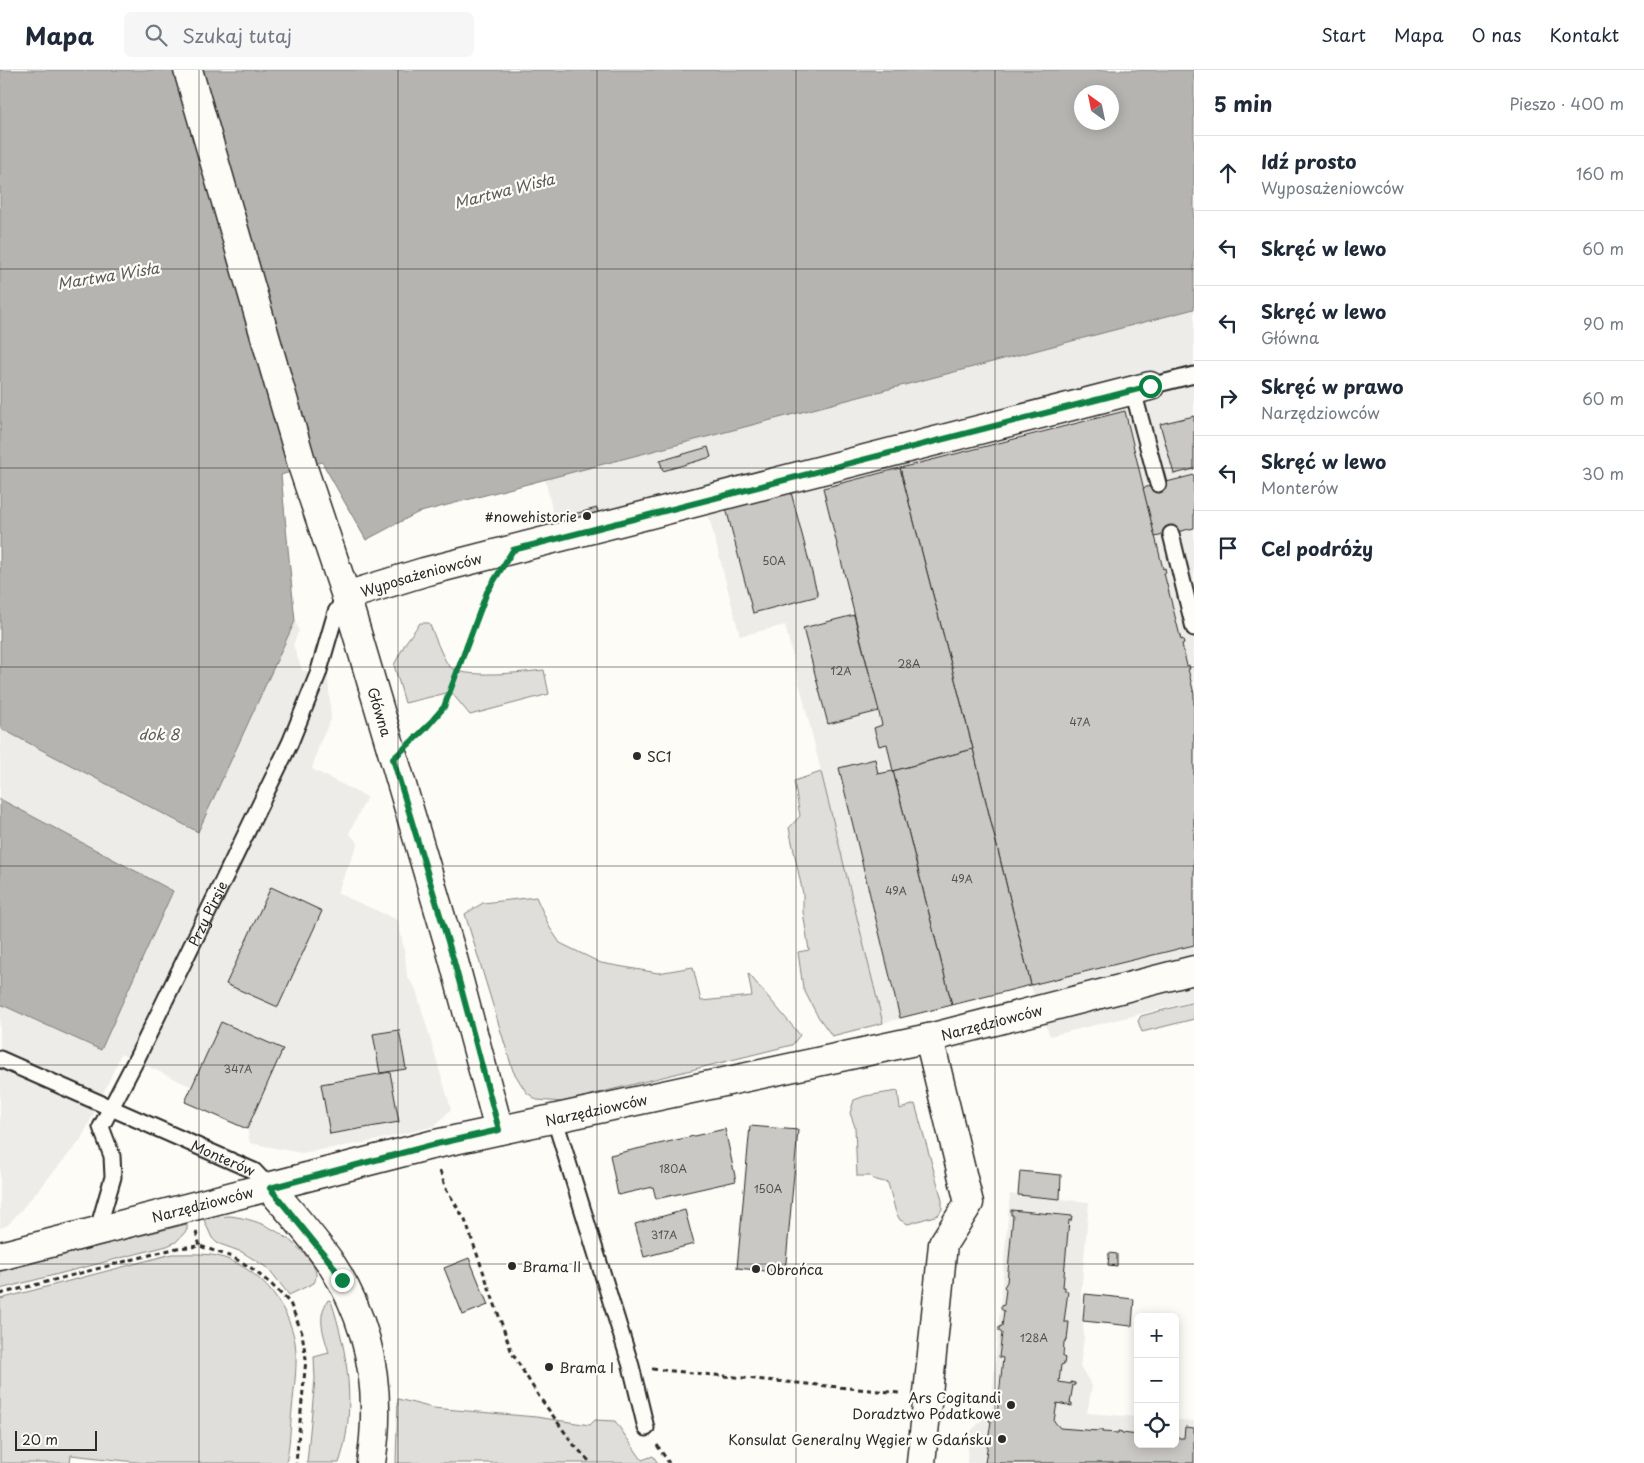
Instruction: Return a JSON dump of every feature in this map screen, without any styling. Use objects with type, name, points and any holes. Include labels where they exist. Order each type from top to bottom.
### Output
[{"type":"street","name":"Główna","points":[[188,70],[303,468],[346,596],[453,958],[499,1130]]},
{"type":"street","name":"Wyposażeniowców","points":[[346,596],[424,572],[1142,389]]},
{"type":"street","name":"Narzędziowców","points":[[0,1256],[432,1145],[554,1117],[929,1038],[1194,970]]},
{"type":"street","points":[[921,1463],[943,1244],[968,1203],[929,1038]]},
{"type":"street","name":"Monterów","points":[[270,1188],[331,1263],[342,1280],[360,1322],[370,1350],[375,1402],[375,1434],[370,1463]]},
{"type":"lane","name":"Wyposażeniowców","points":[[1142,389],[1194,375]]},
{"type":"lane","points":[[1142,389],[1158,484]]},
{"type":"lane","points":[[1171,534],[1194,628]]},
{"type":"lane","name":"Przy Pirsie","points":[[97,1232],[114,1177],[112,1156],[101,1127],[290,743],[318,674],[336,612],[346,596]]},
{"type":"lane","name":"Monterów","points":[[0,1059],[254,1171],[270,1188]]},
{"type":"lane","points":[[554,1117],[631,1366],[646,1428]]},
{"type":"path","points":[[393,759],[425,729],[444,707],[487,592],[513,550]]},
{"type":"path","points":[[432,1145],[446,1189],[465,1220],[512,1353],[538,1395],[569,1438],[592,1463]]},
{"type":"path","points":[[0,1294],[177,1248],[200,1246],[208,1248],[232,1257],[250,1267],[290,1303],[302,1333],[306,1359],[296,1463]]},
{"type":"path","points":[[672,1370],[928,1395]]},
{"type":"path","points":[[666,1458],[669,1463]]},
{"type":"shaded area","points":[[1194,309],[1194,1001],[1050,1036],[1030,985],[883,1023],[785,625],[740,636],[704,498],[558,536],[545,479]]},
{"type":"shaded area","points":[[295,621],[299,630],[293,645],[302,670],[328,676],[331,719],[319,745],[312,769],[367,797],[349,833],[358,843],[337,893],[398,920],[405,954],[407,977],[415,987],[451,1109],[435,1126],[369,1142],[301,1153],[250,1143],[247,1129],[185,1102],[192,1087],[121,1054],[80,1141],[8,1225],[0,1228],[0,1004],[101,1050],[172,891],[0,799],[0,728],[198,832]]},
{"type":"shaded area","points":[[420,623],[429,623],[446,662],[456,670],[466,673],[494,674],[544,670],[549,694],[470,715],[451,692],[405,703],[394,665],[406,642]]},
{"type":"shaded area","points":[[821,772],[883,1023],[832,1036],[817,1015],[803,988],[798,952],[809,950],[803,912],[803,894],[789,828],[800,816],[794,781]]},
{"type":"shaded area","points":[[536,897],[550,928],[560,943],[601,963],[658,973],[693,967],[701,1001],[752,996],[748,973],[800,1035],[792,1045],[562,1102],[537,1100],[526,1092],[513,1071],[465,914],[483,903]]},
{"type":"shaded area","points":[[1194,1002],[1194,1019],[1142,1032],[1138,1021],[1141,1016]]},
{"type":"shaded area","points":[[898,1091],[900,1109],[915,1104],[942,1200],[942,1209],[938,1215],[908,1224],[900,1220],[896,1213],[888,1183],[873,1179],[870,1176],[857,1176],[855,1127],[850,1113],[854,1100],[865,1096]]},
{"type":"shaded area","points":[[1010,1194],[1089,1202],[1081,1293],[1084,1337],[1080,1366],[1092,1386],[1087,1413],[1134,1417],[1134,1448],[1179,1448],[1179,1420],[1194,1421],[1194,1463],[967,1463],[969,1433],[991,1411]]},
{"type":"shaded area","points":[[230,1216],[263,1224],[291,1241],[314,1267],[316,1276],[314,1283],[289,1295],[269,1269],[242,1252],[217,1243],[212,1238],[204,1220],[212,1217]]},
{"type":"shaded area","points":[[187,1224],[187,1230],[176,1242],[167,1246],[0,1289],[0,1271]]},
{"type":"shaded area","points":[[172,1254],[211,1255],[231,1261],[257,1277],[278,1300],[291,1327],[295,1342],[296,1359],[286,1463],[145,1463],[71,1455],[70,1463],[0,1463],[0,1299]]},
{"type":"shaded area","points":[[328,1300],[331,1301],[337,1320],[346,1361],[349,1402],[348,1423],[339,1463],[307,1463],[315,1379],[314,1357],[329,1353],[322,1326],[322,1313]]},
{"type":"shaded area","points":[[398,1399],[433,1408],[536,1417],[590,1425],[595,1420],[615,1421],[642,1460],[653,1456],[658,1463],[396,1463]]},
{"type":"water","points":[[0,70],[1194,70],[1194,309],[417,513],[366,540],[322,462],[281,475],[295,621],[198,832],[0,728]]},
{"type":"water","points":[[0,799],[173,891],[101,1050],[0,1004]]},
{"type":"building","points":[[1125,411],[1163,569],[1165,568],[1166,573],[1164,573],[1181,640],[1183,639],[1184,643],[1182,644],[1187,666],[1189,665],[1190,669],[1188,669],[1194,694],[1194,945],[1031,985],[973,749],[900,468]]},
{"type":"building","points":[[1194,416],[1194,469],[1174,474],[1160,424]]},
{"type":"building","points":[[708,447],[711,457],[663,471],[660,461]]},
{"type":"building","points":[[900,468],[973,749],[893,771],[887,744],[879,746],[874,728],[882,725],[823,488]]},
{"type":"building","points":[[1194,475],[1194,528],[1155,537],[1143,488]]},
{"type":"building","points":[[791,492],[818,596],[753,613],[726,508]]},
{"type":"building","name":"#nowehistorie","points":[[597,508],[600,518],[577,524],[574,514]]},
{"type":"building","points":[[854,615],[879,711],[828,724],[803,628]]},
{"type":"building","points":[[973,749],[1031,985],[952,1005],[893,771]]},
{"type":"building","points":[[875,759],[878,774],[893,771],[952,1005],[900,1018],[839,768]]},
{"type":"building","points":[[271,887],[322,911],[278,1007],[226,984]]},
{"type":"building","points":[[221,1022],[283,1049],[247,1129],[185,1102]]},
{"type":"building","points":[[399,1030],[406,1069],[380,1073],[373,1034]]},
{"type":"building","points":[[390,1072],[399,1122],[330,1134],[321,1084]]},
{"type":"building","points":[[750,1126],[798,1130],[785,1273],[737,1268]]},
{"type":"building","points":[[725,1129],[736,1181],[656,1199],[653,1187],[618,1195],[610,1155]]},
{"type":"building","points":[[1020,1171],[1061,1175],[1060,1199],[1018,1195]]},
{"type":"building","points":[[685,1210],[694,1244],[644,1257],[635,1224]]},
{"type":"building","points":[[1011,1210],[1072,1216],[1071,1221],[1069,1220],[1063,1287],[1065,1287],[1065,1291],[1068,1291],[1064,1322],[1069,1322],[1067,1340],[1064,1342],[1064,1364],[1061,1365],[1059,1382],[1071,1384],[1071,1382],[1075,1383],[1075,1385],[1073,1385],[1070,1403],[1072,1403],[1072,1406],[1057,1403],[1054,1421],[1060,1428],[1102,1430],[1102,1432],[1118,1433],[1118,1431],[1134,1434],[1134,1448],[1179,1448],[1179,1438],[1184,1438],[1185,1427],[1194,1428],[1194,1463],[985,1463],[991,1421],[989,1421],[989,1418],[997,1415],[1003,1358],[999,1357],[1002,1333],[999,1331],[999,1327],[1002,1326],[1004,1311],[1001,1309],[1001,1306],[1004,1305],[1006,1289],[1004,1287],[1007,1282],[1013,1215],[1011,1215]]},
{"type":"building","points":[[1109,1253],[1117,1254],[1117,1266],[1108,1265]]},
{"type":"building","points":[[469,1258],[488,1305],[463,1315],[444,1268]]},
{"type":"building","points":[[1085,1294],[1134,1299],[1132,1326],[1083,1321]]},
{"type":"place","name":"#nowehistorie","points":[[587,516]]},
{"type":"place","name":"SC1","points":[[637,756]]},
{"type":"place","name":"Brama II","points":[[512,1266]]},
{"type":"place","name":"Obrońca","points":[[756,1269]]},
{"type":"place","name":"Brama I","points":[[549,1367]]},
{"type":"place","name":"Ars Cogitandi Doradztwo Podatkowe","points":[[1011,1405]]},
{"type":"place","name":"Konsulat Generalny Węgier w Gdańsku","points":[[1002,1439]]},
{"type":"route","points":[[342,1280],[331,1263],[270,1188],[432,1145],[499,1130],[453,958],[393,759],[425,729],[444,707],[487,592],[513,550],[1150,386]]},
{"type":"water label","name":"Martwa Wisła","points":[[504,190]]},
{"type":"water label","name":"Martwa Wisła","points":[[108,275]]},
{"type":"water label","name":"dok 8","points":[[159,733]]}]
